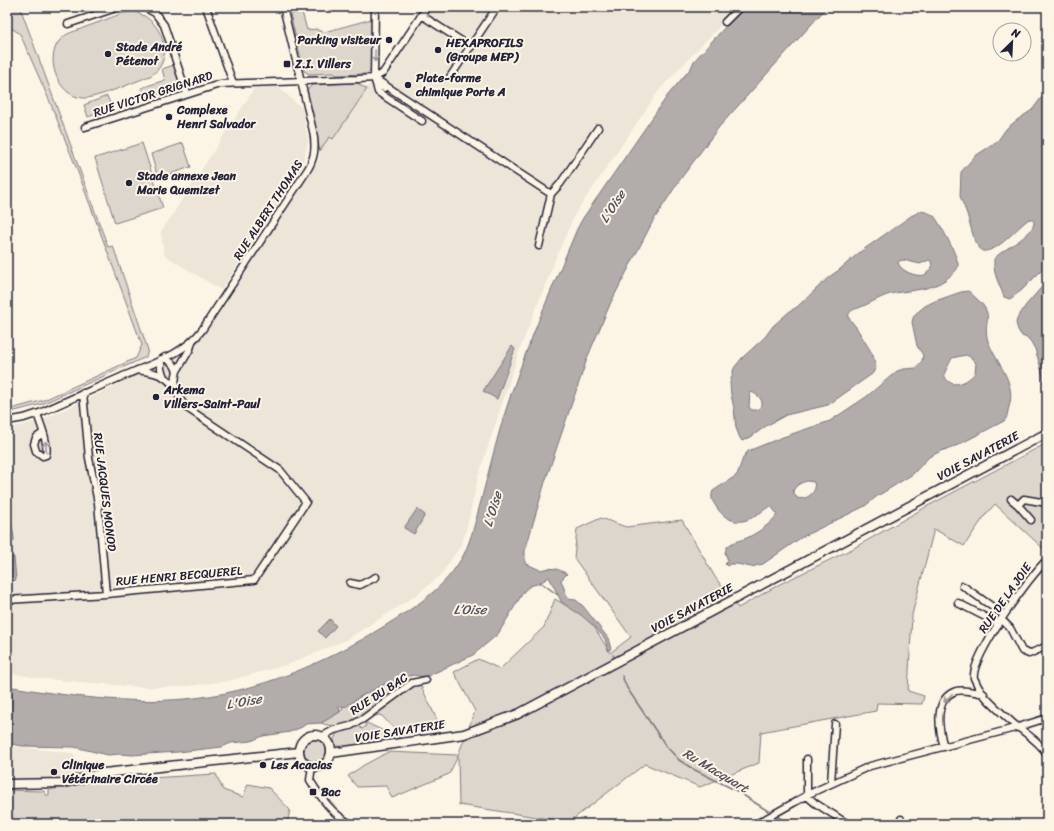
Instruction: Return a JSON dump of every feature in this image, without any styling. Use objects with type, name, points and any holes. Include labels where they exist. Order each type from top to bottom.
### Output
[{"type":"main road","name":"VOIE SAVATERIE","points":[[331,753],[464,734],[518,714],[1047,433]]},
{"type":"main road","points":[[313,735],[323,736],[330,743],[331,753],[326,762],[322,765],[312,766],[303,761],[299,752],[304,739],[313,735]]},
{"type":"main road","points":[[7,784],[64,783],[104,774],[299,752]]},
{"type":"street","points":[[68,24],[119,7]]},
{"type":"street","points":[[144,7],[157,15],[166,28],[187,94]]},
{"type":"street","points":[[206,7],[232,83]]},
{"type":"street","name":"RUE ALBERT THOMAS","points":[[192,342],[202,330],[313,160],[315,149],[314,135],[283,7]]},
{"type":"street","points":[[375,7],[374,78],[376,84],[382,86],[424,117],[551,194]]},
{"type":"street","points":[[374,78],[381,75],[387,68],[426,7]]},
{"type":"street","points":[[450,77],[497,7]]},
{"type":"street","points":[[725,22],[740,7]]},
{"type":"street","points":[[421,15],[471,47]]},
{"type":"street","points":[[374,78],[424,117]]},
{"type":"street","name":"RUE VICTOR GRIGNARD","points":[[85,127],[213,85],[374,78]]},
{"type":"street","points":[[539,246],[551,194],[560,184],[598,128]]},
{"type":"street","points":[[7,421],[37,414],[163,358],[180,350],[192,342]]},
{"type":"street","points":[[176,390],[177,371],[190,349],[192,342]]},
{"type":"street","points":[[163,358],[174,365],[177,371]]},
{"type":"street","points":[[163,358],[161,369],[176,390]]},
{"type":"street","points":[[137,370],[154,372],[166,378],[176,377]]},
{"type":"street","name":"RUE HENRI BECQUEREL","points":[[7,600],[106,594],[254,580],[306,502],[280,470],[187,408],[176,390]]},
{"type":"street","name":"RUE JACQUES MONOD","points":[[83,393],[89,458],[98,503],[106,594]]},
{"type":"street","points":[[37,414],[43,432]]},
{"type":"street","points":[[1011,499],[1032,520]]},
{"type":"street","points":[[1018,505],[1024,499],[1047,503]]},
{"type":"street","name":"RUE DE LA JOIE","points":[[1047,560],[1001,619],[982,654],[974,677],[984,694],[1018,727],[1043,748],[1047,754]]},
{"type":"street","points":[[350,583],[360,585],[376,578]]},
{"type":"street","points":[[963,586],[1010,628],[1022,651],[1029,654],[1047,646]]},
{"type":"street","points":[[958,603],[1001,619]]},
{"type":"street","name":"RUE DU BAC","points":[[323,736],[334,730],[350,726],[363,719],[412,683],[426,680]]},
{"type":"street","points":[[944,747],[938,718],[943,704],[948,696],[956,691],[971,691],[984,694]]},
{"type":"street","points":[[756,824],[831,783],[870,766],[1047,718]]},
{"type":"street","points":[[831,783],[835,724]]},
{"type":"street","points":[[807,759],[807,796],[815,803],[848,824]]},
{"type":"street","points":[[312,766],[310,780],[322,800],[338,816],[351,824]]},
{"type":"shaded area","points":[[7,7],[20,7],[108,247],[113,246],[148,350],[146,357],[42,404],[7,413],[7,410],[44,400],[136,358],[142,345],[76,167],[50,102],[20,34],[13,29],[7,32]]},
{"type":"shaded area","points":[[421,7],[738,7],[660,89],[575,214],[521,346],[478,477],[466,531],[461,545],[440,576],[415,596],[346,640],[289,664],[228,681],[179,687],[138,687],[46,679],[7,673],[7,428],[25,425],[46,418],[193,347],[319,160],[320,151],[329,137],[333,139]]},
{"type":"shaded area","points":[[133,12],[143,15],[151,21],[158,30],[164,50],[163,60],[158,69],[150,76],[89,98],[74,96],[66,90],[55,74],[53,64],[57,44],[63,37],[123,13]]},
{"type":"shaded area","points":[[302,12],[307,30],[317,29],[318,31],[324,32],[372,19],[370,71],[366,74],[336,75],[334,73],[309,74],[304,71],[290,14]]},
{"type":"shaded area","points":[[174,65],[181,88],[145,100],[141,88],[165,80],[162,69]]},
{"type":"shaded area","points":[[357,83],[367,89],[333,139],[329,137],[320,151],[307,90],[312,85]]},
{"type":"shaded area","points":[[277,86],[302,108],[308,141],[302,167],[221,290],[164,255],[161,232],[254,89]]},
{"type":"shaded area","points":[[107,96],[112,108],[88,117],[84,105]]},
{"type":"shaded area","name":"Stade annexe Jean Marie Quemizet","points":[[142,143],[163,208],[115,223],[95,158]]},
{"type":"shaded area","points":[[183,143],[191,167],[158,178],[151,154]]},
{"type":"shaded area","points":[[1047,443],[1047,552],[995,504],[986,514],[964,546],[934,529],[912,615],[908,691],[924,696],[922,704],[877,703],[876,711],[761,732],[759,763],[700,787],[645,764],[569,822],[459,805],[458,756],[449,774],[392,798],[386,786],[357,787],[348,776],[364,765],[388,752],[458,755],[475,711],[454,672],[478,659],[500,669],[544,627],[555,599],[589,618],[610,653],[631,637],[574,558],[577,529],[601,518],[626,527],[682,520],[715,577],[738,608],[780,584],[852,549],[924,508]]},
{"type":"shaded area","points":[[391,682],[396,684],[400,693],[419,682],[440,726],[403,734],[398,733],[382,716],[379,715],[373,717],[373,707],[361,716],[342,725],[335,726],[321,723],[340,712],[343,709],[342,707],[377,687]]},
{"type":"shaded area","points":[[367,723],[396,737],[400,737],[400,739],[343,748],[335,744],[334,739],[337,733],[346,731],[358,725],[362,729]]},
{"type":"shaded area","points":[[315,738],[324,741],[327,750],[324,759],[315,762],[306,759],[303,750],[306,741]]},
{"type":"shaded area","points":[[7,746],[73,753],[84,782],[7,789]]},
{"type":"shaded area","points":[[216,774],[223,790],[243,797],[248,784],[269,788],[290,810],[287,824],[7,823],[7,790],[44,791],[46,795],[49,795],[49,790],[84,782]]},
{"type":"water","name":"L’Oise","points":[[745,7],[827,7],[719,127],[679,181],[653,221],[611,302],[588,356],[545,482],[525,551],[525,563],[540,570],[554,569],[560,570],[567,574],[561,580],[568,599],[576,600],[583,606],[608,638],[611,649],[608,650],[605,639],[597,629],[581,615],[562,603],[549,577],[540,583],[530,586],[524,591],[498,634],[473,655],[424,677],[414,675],[405,677],[398,682],[387,683],[359,697],[347,706],[339,707],[340,712],[321,723],[306,724],[290,732],[263,736],[251,741],[231,743],[222,747],[132,755],[108,755],[74,747],[22,746],[7,743],[7,686],[73,696],[118,700],[163,700],[211,696],[288,675],[337,653],[407,612],[439,587],[457,566],[467,548],[474,528],[497,439],[519,371],[577,229],[583,218],[668,95],[691,68],[694,61]]},
{"type":"water","points":[[1047,95],[1047,265],[1022,290],[1010,299],[1004,297],[995,275],[994,259],[1029,232],[1033,227],[1034,222],[1033,220],[1029,219],[1000,244],[988,251],[982,251],[975,242],[960,196],[961,172],[975,156],[997,142],[1006,129],[1032,110],[1041,98]]},
{"type":"water","points":[[921,211],[935,217],[956,257],[958,267],[956,271],[945,280],[934,286],[891,294],[851,311],[848,317],[873,355],[876,368],[872,374],[828,405],[786,415],[742,441],[736,428],[731,395],[730,383],[734,368],[742,358],[765,337],[773,326],[790,311],[797,307],[829,277],[860,252],[911,216]],"holes":[[[903,260],[920,264],[929,260],[931,261],[932,267],[925,275],[914,274],[906,271],[900,266],[898,263],[899,261]],[[750,392],[757,395],[762,403],[758,410],[752,410],[749,407]]]},
{"type":"water","points":[[1047,281],[1047,393],[1035,349],[1029,339],[1022,336],[1016,323],[1026,305]]},
{"type":"water","points":[[968,291],[983,305],[986,310],[988,341],[1008,381],[1010,389],[1011,398],[1007,416],[1004,421],[958,445],[929,457],[913,474],[876,497],[865,506],[802,537],[763,564],[751,567],[737,564],[730,564],[727,566],[725,564],[728,561],[725,552],[727,547],[757,532],[775,518],[777,514],[771,506],[749,519],[744,521],[734,521],[725,516],[717,508],[712,498],[713,491],[737,475],[743,458],[748,451],[830,421],[866,397],[897,371],[916,368],[922,361],[923,355],[917,346],[912,322],[914,315],[925,306],[935,301]],"holes":[[[966,355],[976,363],[975,373],[967,380],[954,384],[946,379],[944,374],[952,358]],[[807,481],[814,482],[815,489],[808,497],[797,498],[793,491],[794,489],[798,484]]]},
{"type":"water","points":[[512,346],[515,349],[497,399],[483,391]]},
{"type":"water","points":[[7,496],[14,538],[14,541],[7,541]]},
{"type":"water","points":[[417,509],[425,515],[414,534],[404,528]]},
{"type":"water","points":[[7,557],[14,557],[16,580],[7,581]]},
{"type":"water","points":[[330,619],[336,626],[325,638],[318,631]]},
{"type":"waterway","name":"Ru Macquart","points":[[540,582],[558,595]]},
{"type":"waterway","name":"Ru Macquart","points":[[613,655],[615,659]]},
{"type":"waterway","name":"Ru Macquart","points":[[622,676],[627,688],[666,746],[679,760],[693,769],[735,790],[768,811]]},
{"type":"waterway","name":"Ru Macquart","points":[[778,817],[791,824]]},
{"type":"place","name":"Parking visiteur","points":[[389,40]]},
{"type":"place","name":"HEXAPROFILS (Groupe MEP)","points":[[438,50]]},
{"type":"place","name":"Stade André Pétenot","points":[[108,54]]},
{"type":"place","name":"Z.I. Villers","points":[[287,64]]},
{"type":"place","name":"Plate-forme chimique Porte A","points":[[408,85]]},
{"type":"place","name":"Complexe Henri Salvador","points":[[169,117]]},
{"type":"place","name":"Stade annexe Jean Marie Quemizet","points":[[129,183]]},
{"type":"place","name":"Arkema Villers-Saint-Paul","points":[[156,397]]},
{"type":"place","name":"Les Acacias","points":[[263,765]]},
{"type":"place","name":"Clinique Vétérinaire Circée","points":[[54,772]]},
{"type":"place","name":"Bac","points":[[313,792]]},
{"type":"water label","name":"L'Oise","points":[[612,206]]},
{"type":"water label","name":"L'Oise","points":[[492,509]]},
{"type":"water label","name":"L'Oise","points":[[244,701]]}]
